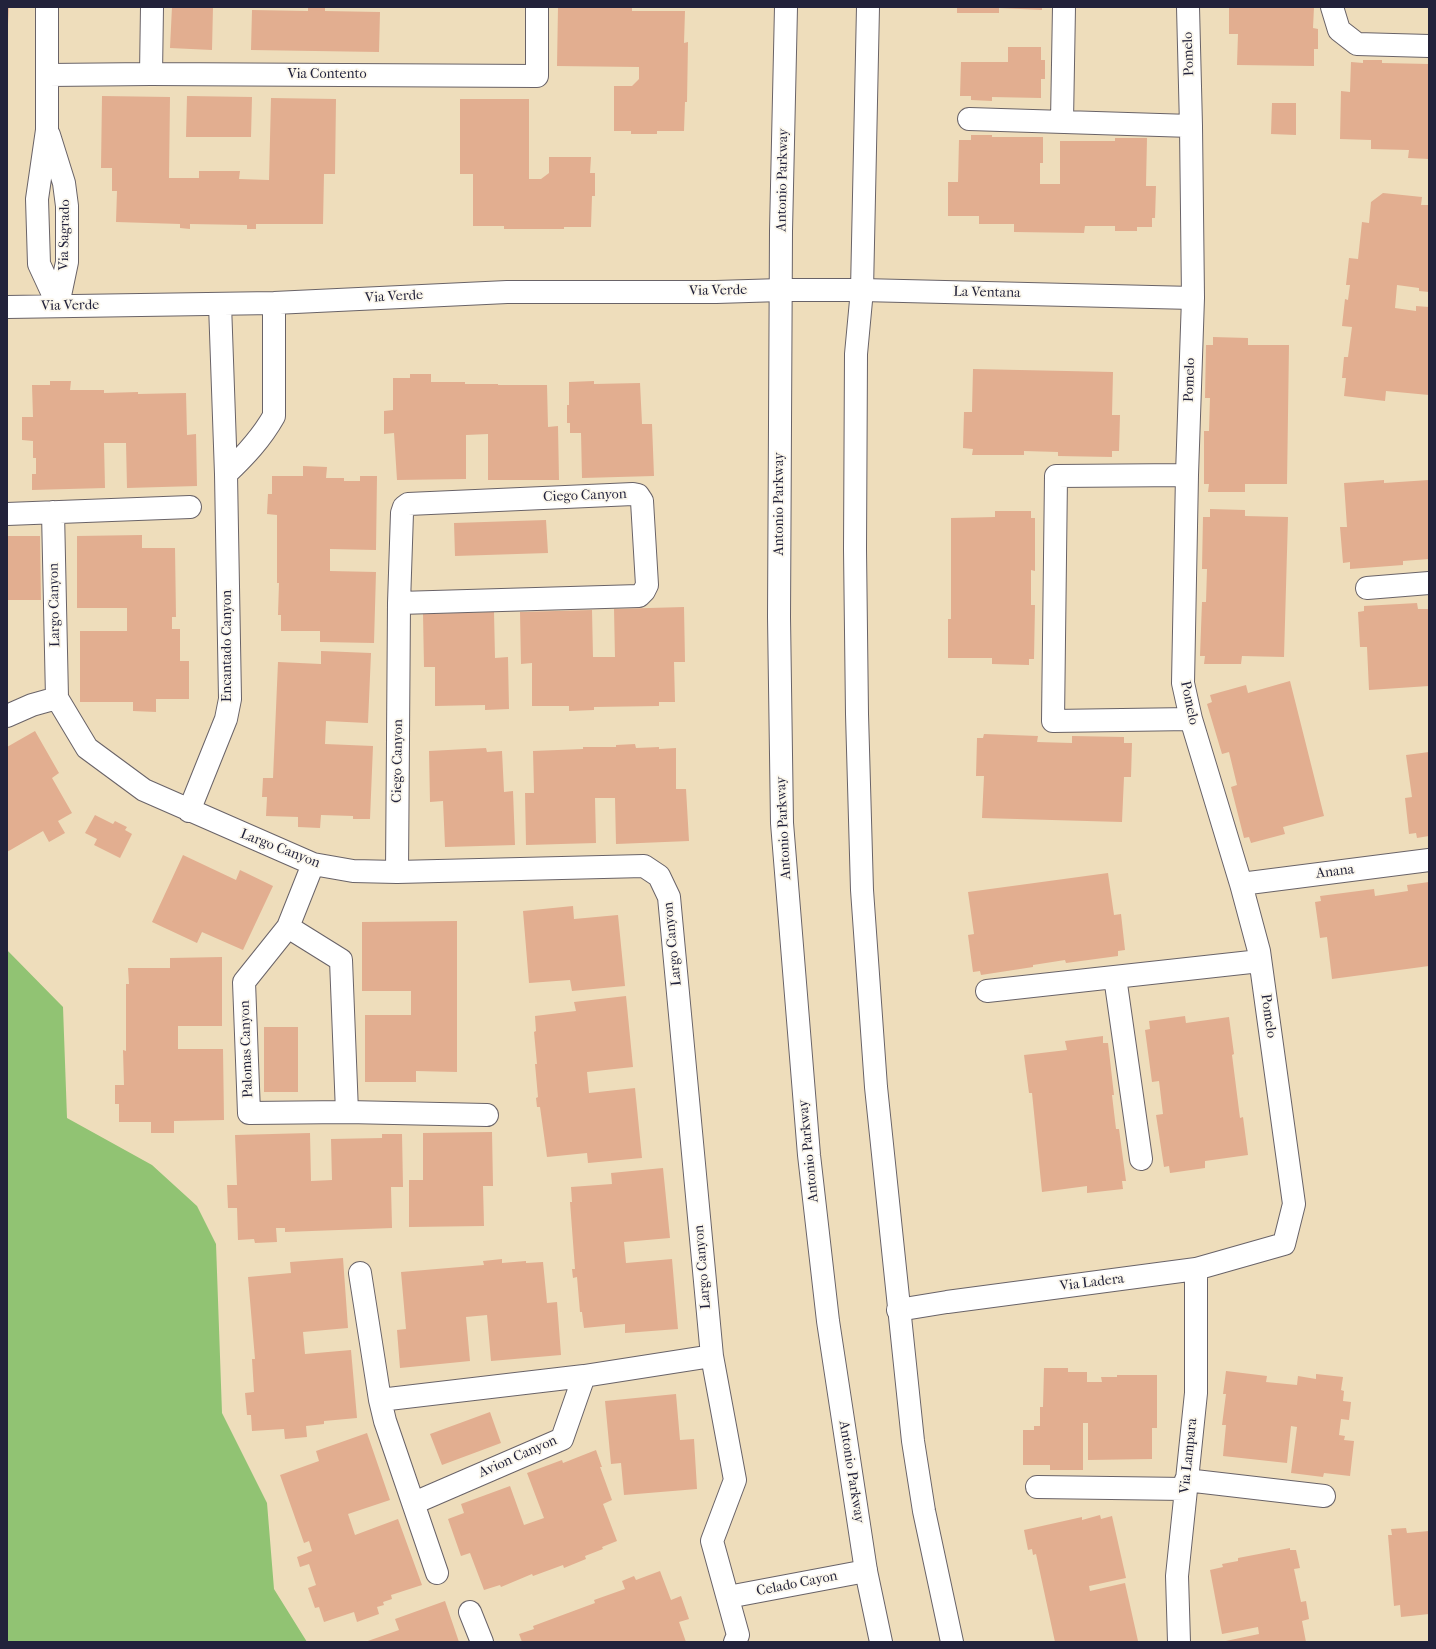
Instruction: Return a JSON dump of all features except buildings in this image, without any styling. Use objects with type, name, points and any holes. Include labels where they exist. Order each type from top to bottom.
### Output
[{"type":"street","name":"Via Sagrado","points":[[47,7],[47,130],[37,199],[39,264],[58,305]]},
{"type":"street","points":[[151,74],[152,7]]},
{"type":"street","name":"Via Contento","points":[[48,76],[151,74],[537,76],[537,7]]},
{"type":"street","name":"Antonio Parkway","points":[[786,7],[781,290],[779,617],[782,823],[809,1155],[828,1321],[866,1571],[881,1642]]},
{"type":"street","points":[[868,7],[862,290],[856,354],[855,549],[857,714],[862,890],[876,1087],[912,1441],[924,1511],[952,1642]]},
{"type":"street","points":[[1062,122],[1064,7]]},
{"type":"street","name":"Pomelo","points":[[1188,7],[1191,126],[1192,298],[1183,683],[1191,719],[1241,884],[1260,961],[1294,1204],[1284,1244]]},
{"type":"street","points":[[1332,7],[1339,30],[1356,44],[1429,46]]},
{"type":"street","points":[[969,118],[1191,126]]},
{"type":"street","name":"Via Sagrado","points":[[47,130],[64,183],[67,206],[68,262],[58,305]]},
{"type":"street","name":"La Ventana","points":[[781,290],[862,290],[1192,298]]},
{"type":"street","name":"Via Verde","points":[[7,306],[274,303],[507,292],[716,292],[781,290]]},
{"type":"street","points":[[226,474],[252,450],[274,416],[274,303]]},
{"type":"street","name":"Encantado Canyon","points":[[189,811],[226,719],[230,699],[226,474],[220,304]]},
{"type":"street","points":[[1187,475],[1056,476],[1053,721],[1191,719]]},
{"type":"street","name":"Ciego Canyon","points":[[396,872],[399,603],[402,513],[404,507],[408,504],[633,494],[638,495],[642,501],[647,585],[639,596],[399,603]]},
{"type":"street","points":[[7,514],[190,507]]},
{"type":"street","name":"Largo Canyon","points":[[53,512],[57,698],[87,748],[144,790],[312,864],[354,871],[396,872],[644,866],[659,876],[668,897],[712,1356],[735,1480],[712,1541],[738,1635],[735,1642]]},
{"type":"street","points":[[1368,588],[1429,583]]},
{"type":"street","points":[[7,716],[32,705],[57,698]]},
{"type":"street","name":"Anana","points":[[1241,884],[1429,860]]},
{"type":"street","name":"Palomas Canyon","points":[[312,864],[288,927],[244,982],[250,1113],[347,1112],[487,1115]]},
{"type":"street","points":[[288,927],[341,960],[347,1112]]},
{"type":"street","points":[[986,991],[1260,961]]},
{"type":"street","points":[[1115,977],[1141,1159]]},
{"type":"street","name":"Via Ladera","points":[[898,1310],[947,1302],[1196,1269],[1284,1244]]},
{"type":"street","name":"Via Lampara","points":[[1179,1642],[1177,1576],[1196,1394],[1196,1269]]},
{"type":"street","points":[[360,1273],[380,1400],[385,1421],[437,1573]]},
{"type":"street","points":[[380,1400],[584,1376],[712,1356]]},
{"type":"street","name":"Avion Canyon","points":[[414,1503],[562,1439],[584,1376]]},
{"type":"street","points":[[1037,1487],[1186,1485],[1324,1496]]},
{"type":"street","name":"Celado Cayon","points":[[728,1597],[866,1571]]},
{"type":"street","points":[[470,1612],[482,1642]]},
{"type":"green space","points":[[7,950],[63,1007],[67,1118],[152,1165],[197,1206],[216,1244],[222,1413],[267,1503],[274,1589],[307,1642],[7,1642]]}]
